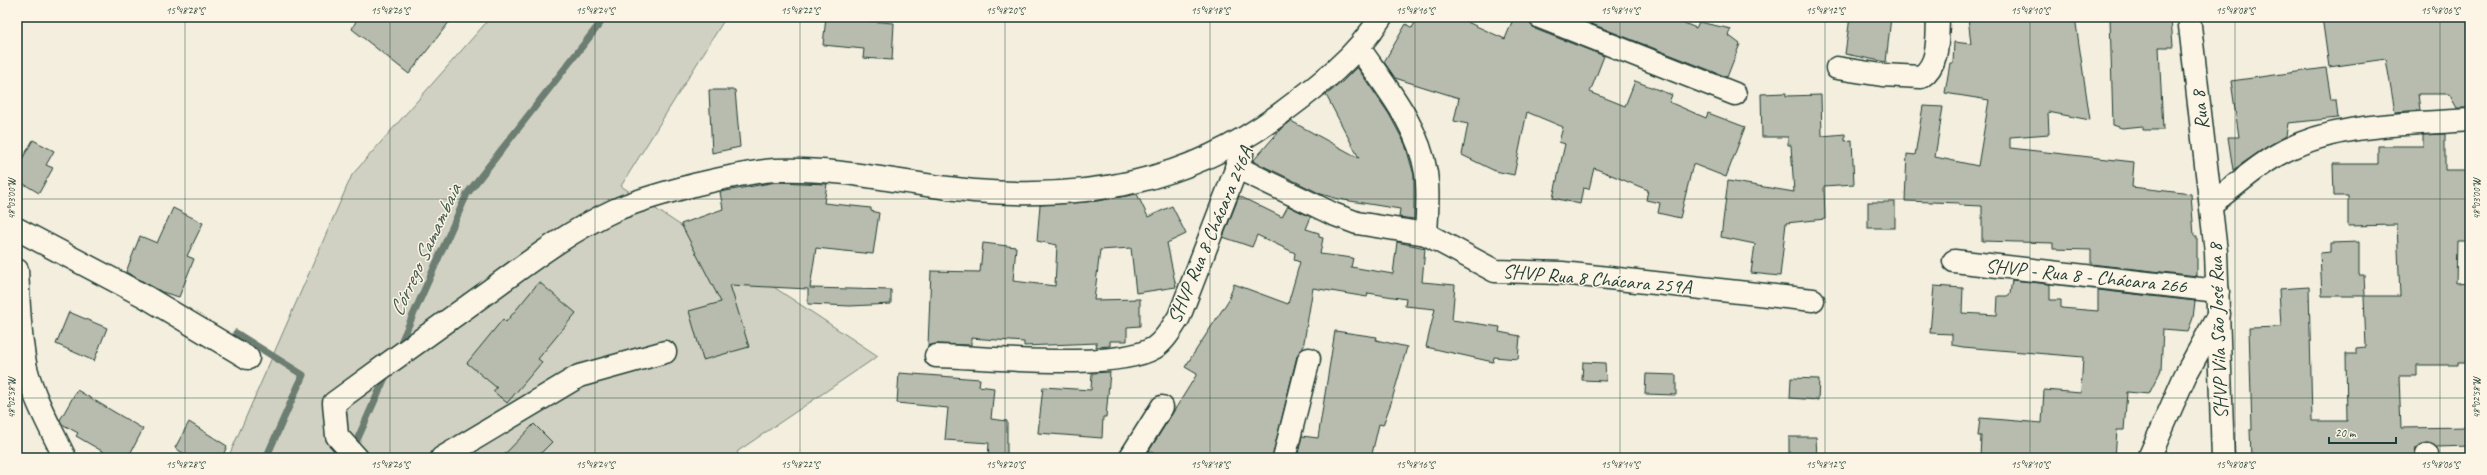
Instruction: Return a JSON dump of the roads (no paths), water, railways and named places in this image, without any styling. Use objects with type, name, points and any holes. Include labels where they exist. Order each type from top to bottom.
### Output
[{"type":"street","points":[[358,458],[337,436],[334,403],[550,246],[590,222],[618,209],[695,185],[749,173],[774,170],[823,171],[971,190],[1007,193],[1039,193],[1111,187],[1168,174],[1197,163],[1251,136],[1295,103],[1359,48],[1381,17]]},
{"type":"street","points":[[1540,17],[1736,94]]},
{"type":"street","points":[[1837,68],[1882,76],[1921,77],[1929,70],[1935,58],[1938,17]]},
{"type":"street","name":"Rua 8","points":[[2188,17],[2211,204]]},
{"type":"street","points":[[1359,48],[1396,102],[1421,150],[1426,180],[1426,234]]},
{"type":"street","points":[[2211,204],[2276,155],[2316,138],[2380,126],[2470,120]]},
{"type":"street","name":"SHVP Rua 8 Chácara 246A","points":[[936,356],[1079,360],[1113,358],[1139,353],[1155,347],[1169,332],[1179,317],[1236,167],[1251,136]]},
{"type":"street","name":"SHVP Rua 8 Chácara 259A","points":[[1236,167],[1301,200],[1339,217],[1375,227],[1426,234],[1494,271],[1562,273],[1813,300]]},
{"type":"street","name":"SHVP Vila São José Rua 8","points":[[2211,204],[2218,290],[2223,458]]},
{"type":"street","points":[[17,229],[146,297],[248,358]]},
{"type":"street","name":"SHVP - Rua 8 - Chácara 266","points":[[1954,261],[2218,290]]},
{"type":"street","points":[[17,270],[22,343],[27,369],[34,392],[65,458]]},
{"type":"street","points":[[2149,458],[2184,376],[2219,313]]},
{"type":"street","points":[[442,458],[579,376],[665,352]]},
{"type":"street","points":[[1284,458],[1309,359]]},
{"type":"street","points":[[1130,458],[1162,407]]},
{"type":"waterway","name":"Córrego Samambaia","points":[[398,349],[467,194],[605,17]]},
{"type":"waterway","points":[[236,333],[303,375],[266,458]]},
{"type":"waterway","name":"Córrego Samambaia","points":[[353,449],[388,371]]}]
